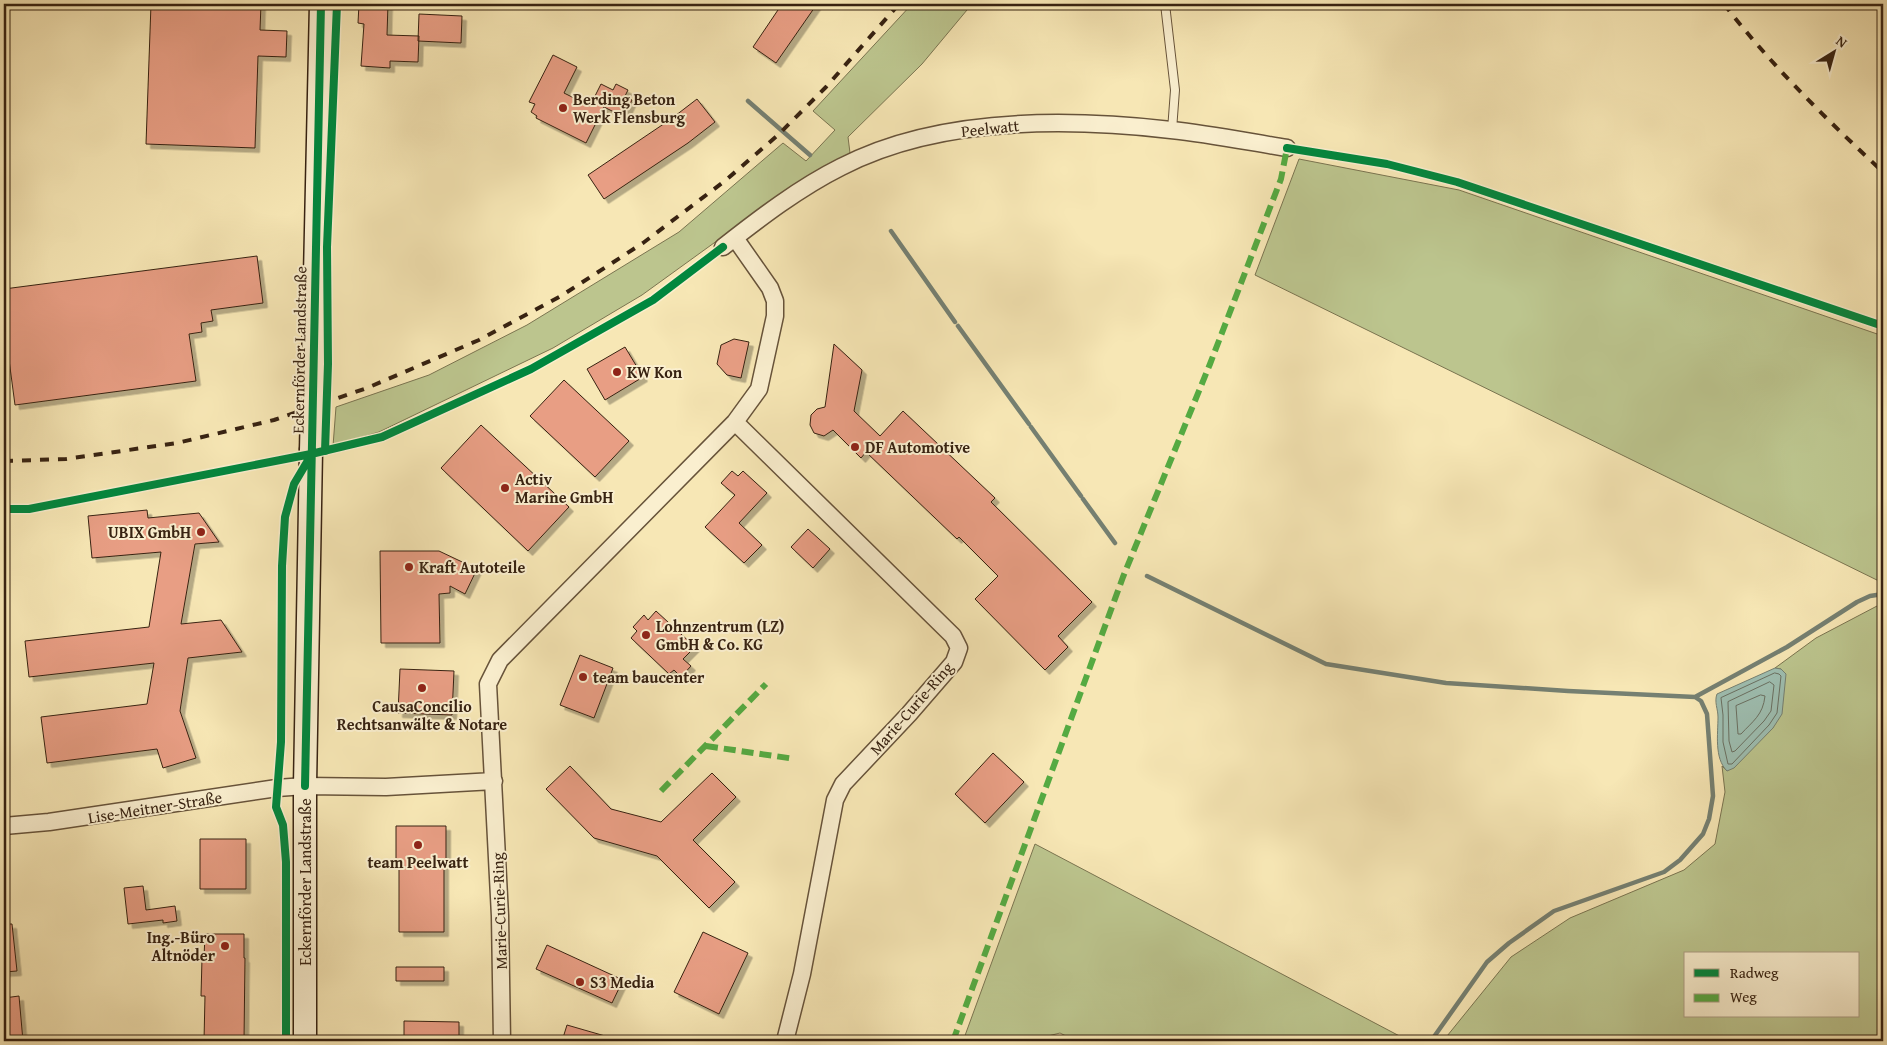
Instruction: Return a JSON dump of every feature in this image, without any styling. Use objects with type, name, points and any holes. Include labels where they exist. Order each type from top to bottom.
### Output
[{"type":"street","name":"Eckernförder Landstraße","points":[[305,1041],[305,786],[321,4]]},
{"type":"street","name":"Peelwatt","points":[[729,243],[805,187],[842,166],[919,137],[981,127],[1042,123],[1093,123],[1172,130],[1287,148]]},
{"type":"street","name":"Marie-Curie-Ring","points":[[502,1041],[500,916],[488,684],[500,660],[735,422],[752,400],[758,389],[774,316],[775,301],[770,288],[729,243]]},
{"type":"street","name":"Marie-Curie-Ring","points":[[735,422],[953,636],[958,648],[954,662],[909,714],[843,784],[835,800],[802,974],[785,1041]]},
{"type":"street","points":[[305,786],[386,787],[494,781]]},
{"type":"street","name":"Lise-Meitner-Straße","points":[[4,826],[49,822],[277,788],[305,786]]},
{"type":"lane","points":[[1165,4],[1175,90],[1172,130]]},
{"type":"green space","points":[[912,4],[972,4],[922,64],[848,137],[850,153],[779,196],[642,295],[553,348],[379,432],[333,446],[336,407],[429,375],[527,325],[679,232],[783,143],[806,161],[835,130],[813,111]]},
{"type":"green space","points":[[1299,159],[1459,190],[1883,336],[1883,583],[1255,275]]},
{"type":"green space","points":[[1883,605],[1883,1041],[1443,1041],[1511,957],[1570,918],[1684,870],[1715,844],[1725,792],[1722,766],[1727,771],[1773,728],[1781,669],[1775,668],[1816,638],[1877,606]]},
{"type":"green space","points":[[1035,844],[1409,1041],[1076,1041],[1060,1033],[1044,1037],[1042,1041],[963,1041]]},
{"type":"water","points":[[1775,668],[1781,669],[1786,674],[1782,714],[1773,728],[1734,768],[1727,771],[1718,753],[1717,694]]},
{"type":"building","points":[[151,4],[261,4],[260,30],[287,31],[286,57],[258,56],[255,148],[146,144]]},
{"type":"building","points":[[359,4],[388,4],[387,35],[419,36],[418,62],[390,61],[390,68],[361,66],[364,24],[358,23]]},
{"type":"building","points":[[782,4],[817,4],[776,63],[753,47]]},
{"type":"building","points":[[419,14],[462,16],[461,43],[418,41]]},
{"type":"building","points":[[553,55],[577,67],[564,93],[590,106],[601,84],[613,90],[616,84],[628,90],[625,96],[632,100],[624,117],[604,107],[586,143],[536,118],[537,116],[531,112],[535,104],[529,102]]},
{"type":"building","points":[[697,99],[715,122],[688,143],[604,199],[588,175],[671,119]]},
{"type":"building","points":[[257,256],[263,303],[211,310],[213,321],[201,323],[202,332],[189,334],[196,381],[15,405],[4,322],[4,289]]},
{"type":"building","points":[[734,339],[749,342],[741,378],[727,375],[717,364],[721,345]]},
{"type":"building","points":[[834,344],[862,370],[854,411],[880,436],[903,411],[995,498],[991,502],[1092,602],[1058,636],[1068,647],[1045,670],[975,599],[998,576],[959,537],[957,539],[866,452],[861,458],[833,430],[824,436],[814,433],[810,425],[811,415],[817,409],[825,407]]},
{"type":"building","points":[[625,347],[643,377],[605,400],[587,369]]},
{"type":"building","points":[[564,380],[629,441],[595,477],[530,416]]},
{"type":"building","name":"Activ Marine GmbH","points":[[481,425],[569,507],[528,551],[441,468]]},
{"type":"building","points":[[732,471],[738,476],[743,471],[767,493],[739,523],[762,545],[744,563],[705,527],[735,495],[721,483]]},
{"type":"building","points":[[147,510],[148,518],[199,513],[219,542],[195,544],[181,624],[221,620],[242,652],[188,658],[180,711],[196,758],[163,768],[157,749],[47,763],[41,717],[147,704],[154,663],[29,677],[25,641],[149,627],[161,552],[92,558],[88,516]]},
{"type":"building","points":[[808,529],[830,549],[813,568],[791,547]]},
{"type":"building","points":[[380,551],[439,551],[477,569],[465,594],[450,586],[450,593],[439,594],[440,643],[381,643]]},
{"type":"building","points":[[656,611],[695,647],[683,659],[691,666],[681,677],[674,670],[669,674],[631,638],[637,631],[633,627],[644,615],[648,620]]},
{"type":"building","points":[[580,655],[613,668],[594,718],[560,705]]},
{"type":"building","points":[[400,669],[454,671],[452,715],[398,713]]},
{"type":"building","points":[[993,753],[1024,782],[985,823],[955,794]]},
{"type":"building","points":[[570,766],[611,809],[661,822],[712,773],[736,797],[693,840],[735,882],[709,908],[657,856],[594,838],[546,789]]},
{"type":"building","points":[[396,826],[446,826],[444,932],[399,932],[399,861],[396,861]]},
{"type":"building","points":[[200,839],[246,839],[246,889],[200,889]]},
{"type":"building","points":[[143,886],[146,910],[175,906],[177,921],[163,923],[163,920],[128,924],[124,888]]},
{"type":"building","points":[[4,924],[12,924],[17,971],[4,972]]},
{"type":"building","points":[[703,932],[748,953],[719,1014],[674,992]]},
{"type":"building","points":[[205,934],[244,934],[244,1041],[204,1041],[205,996],[201,996]]},
{"type":"building","points":[[547,945],[623,980],[612,1003],[536,969]]},
{"type":"building","points":[[396,967],[444,967],[444,981],[396,981]]},
{"type":"building","points":[[19,996],[23,1041],[4,1041],[4,998]]},
{"type":"building","points":[[404,1021],[459,1022],[459,1041],[404,1041]]},
{"type":"building","points":[[567,1025],[612,1038],[612,1041],[562,1041]]},
{"type":"waterway","points":[[748,101],[810,155]]},
{"type":"waterway","points":[[891,231],[955,322]]},
{"type":"waterway","points":[[958,326],[1029,424]]},
{"type":"waterway","points":[[1031,427],[1081,496]]},
{"type":"waterway","points":[[1083,499],[1115,543]]},
{"type":"waterway","points":[[1147,576],[1326,664],[1446,683],[1695,697],[1787,647],[1857,602],[1870,596],[1883,594]]},
{"type":"waterway","points":[[1431,1041],[1487,962],[1509,943],[1554,911],[1664,872],[1680,860],[1703,834],[1709,819],[1713,796],[1707,714],[1701,701],[1695,697]]},
{"type":"railway","points":[[4,461],[66,459],[177,443],[274,420],[367,388],[479,340],[561,296],[643,243],[726,180],[778,135],[826,87],[899,4]]},
{"type":"railway","points":[[1724,4],[1761,49],[1800,91],[1883,172]]},
{"type":"marked path","points":[[953,1041],[1123,577],[1210,364],[1281,179],[1287,148],[1291,148]]},
{"type":"marked path","points":[[661,791],[766,684]]},
{"type":"marked path","points":[[706,746],[795,759]]},
{"type":"cycle path","points":[[305,786],[321,4]]},
{"type":"cycle path","points":[[325,451],[328,364],[327,247],[337,4]]},
{"type":"cycle path","points":[[1287,148],[1387,164],[1457,182],[1883,326]]},
{"type":"cycle path","points":[[4,509],[29,509],[311,454],[382,437],[531,369],[653,300],[723,247]]},
{"type":"cycle path","points":[[286,1041],[286,862],[283,825],[276,807],[281,742],[282,566],[285,517],[294,484],[310,457]]},
{"type":"place","name":"Berding Beton Werk Flensburg","points":[[563,108]]},
{"type":"place","name":"KW Kon","points":[[617,372]]},
{"type":"place","name":"DF Automotive","points":[[855,447]]},
{"type":"place","name":"Activ Marine GmbH","points":[[505,488]]},
{"type":"place","name":"UBIX GmbH","points":[[201,532]]},
{"type":"place","name":"Kraft Autoteile","points":[[409,567]]},
{"type":"place","name":"Lohnzentrum (LZ) GmbH & Co. KG","points":[[646,635]]},
{"type":"place","name":"team baucenter","points":[[583,677]]},
{"type":"place","name":"CausaConcilio Rechtsanwälte & Notare","points":[[422,688]]},
{"type":"place","name":"team Peelwatt","points":[[418,845]]},
{"type":"place","name":"Ing.-Büro Altnöder","points":[[225,946]]},
{"type":"place","name":"S3 Media","points":[[580,982]]}]
